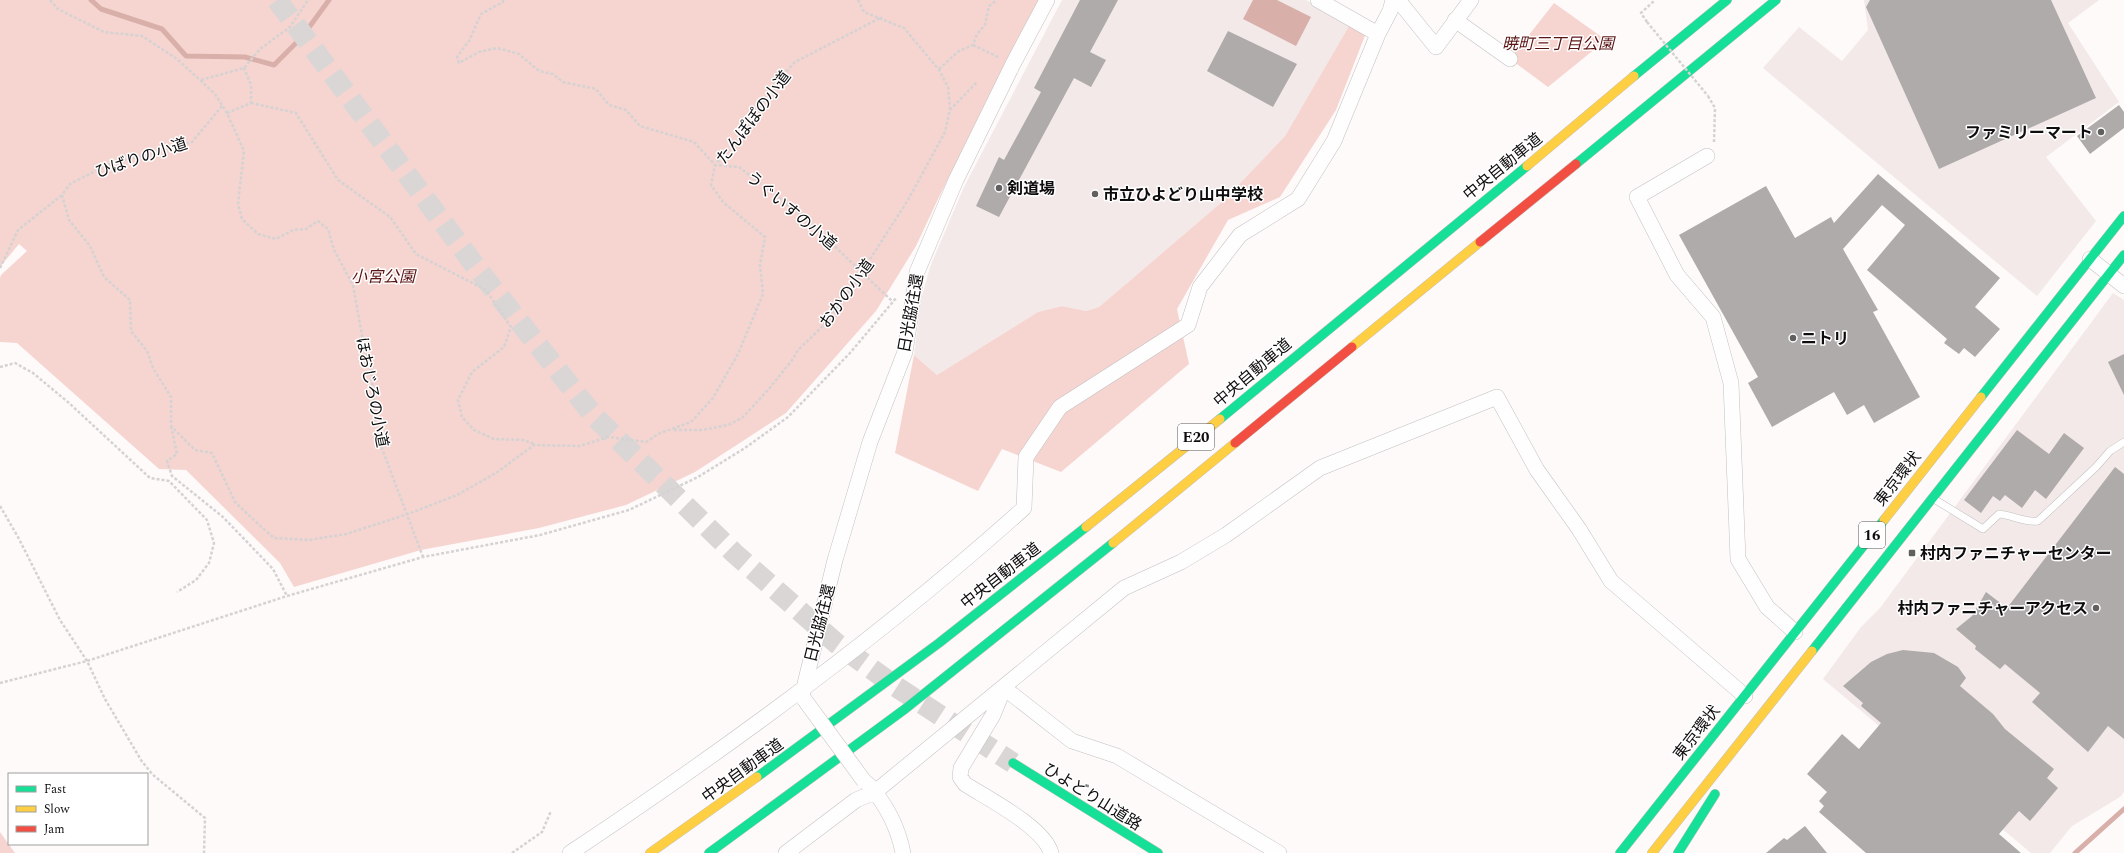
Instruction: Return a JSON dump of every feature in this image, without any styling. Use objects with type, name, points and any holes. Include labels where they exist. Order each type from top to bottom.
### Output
[{"type":"main road","name":"中央自動車道","points":[[650,853],[745,786],[880,687],[1037,566],[1727,0]]},
{"type":"main road","name":"E20","points":[[709,853],[905,709],[1050,595],[1776,0]]},
{"type":"main road","name":"東京環状","points":[[1620,853],[2124,216]]},
{"type":"main road","name":"16","points":[[1652,853],[2124,255]]},
{"type":"main road","points":[[1735,764],[1780,705],[1830,627]]},
{"type":"main road","points":[[1711,738],[1718,737],[1726,740],[1733,750]]},
{"type":"main road","name":"ひよどり山道路","points":[[1013,763],[1128,836],[1158,853]]},
{"type":"main road","points":[[1678,853],[1720,785]]},
{"type":"street","name":"日光脇往還","points":[[804,694],[835,560],[870,442],[905,352],[916,272],[956,180],[1013,64],[1047,0]]},
{"type":"street","points":[[1318,0],[1378,34]]},
{"type":"street","points":[[570,853],[804,694],[970,557],[1024,508],[1026,457],[1060,407],[1188,325],[1200,287],[1240,235],[1298,199],[1334,141],[1378,34],[1390,11],[1393,0]]},
{"type":"street","points":[[1398,0],[1436,47],[1471,0]]},
{"type":"street","points":[[1455,20],[1510,59]]},
{"type":"street","points":[[1707,156],[1638,197],[1677,275],[1713,317],[1730,383],[1738,560],[1767,607],[1795,632]]},
{"type":"street","points":[[2090,259],[2124,286]]},
{"type":"street","points":[[786,853],[856,800],[875,792],[1004,688],[1124,588],[1181,562],[1226,535],[1320,468],[1497,397],[1537,470],[1579,529],[1611,581],[1744,696]]},
{"type":"street","points":[[1004,688],[994,715],[961,768],[960,777],[965,784],[1029,824],[1049,847],[1051,853]]},
{"type":"street","points":[[1004,688],[1072,742],[1117,756],[1279,853]]},
{"type":"street","points":[[804,694],[864,781],[875,792],[895,824],[903,853]]},
{"type":"lane","points":[[1932,498],[1984,530],[1999,514],[2012,515],[2031,522],[2038,522],[2096,468],[2110,451],[2124,442]]},
{"type":"path","name":"ほおじろの小道","points":[[50,0],[58,9],[104,32],[142,36],[177,59],[215,94],[227,113],[244,151],[238,204],[242,219],[258,234],[276,239],[293,230],[306,229],[318,221],[328,229],[334,250],[354,285],[362,334],[370,362],[378,438],[423,557]]},
{"type":"path","points":[[201,80],[244,68],[260,49],[290,27],[308,0]]},
{"type":"path","points":[[503,0],[503,2],[481,14],[469,41],[457,57],[459,63],[479,52],[497,48],[519,54],[539,71],[553,74],[563,82],[596,90],[609,104],[626,110],[640,126],[694,142],[715,165]]},
{"type":"path","name":"おかの小道","points":[[672,430],[702,430],[728,425],[742,418],[768,390],[793,359],[798,350],[837,310],[908,200],[945,132],[950,110],[948,87],[939,70],[904,28],[882,17],[864,12],[858,0]]},
{"type":"path","points":[[939,70],[959,51],[973,45],[977,34],[984,25],[989,6],[997,0]]},
{"type":"path","points":[[1655,0],[1641,13],[1708,96],[1715,108],[1714,149],[1707,156]]},
{"type":"path","name":"たんぽぽの小道","points":[[251,103],[296,113],[338,180],[390,217],[416,254],[486,290],[511,327],[504,347],[472,372],[458,400],[462,417],[474,430],[494,439],[523,440],[534,445],[580,446],[608,437],[646,442],[660,432],[672,430],[691,422],[713,398],[738,354],[763,294],[760,265],[765,237],[723,202],[711,185],[715,165],[754,121],[770,89],[795,62],[882,17]]},
{"type":"path","points":[[973,45],[1013,64]]},
{"type":"path","points":[[227,113],[251,103],[251,85],[244,68]]},
{"type":"path","points":[[950,110],[977,82]]},
{"type":"path","name":"ひばりの小道","points":[[0,268],[18,230],[62,195],[70,184],[107,165],[192,142],[222,106]]},
{"type":"path","name":"うぐいすの小道","points":[[715,165],[739,167],[804,217],[893,302]]},
{"type":"path","points":[[62,195],[69,220],[90,246],[104,277],[130,300],[131,331],[147,352],[153,368],[171,397],[171,426],[177,454],[167,461],[172,476],[223,517],[273,569],[287,596]]},
{"type":"path","points":[[0,684],[87,660],[287,596],[423,557],[540,535],[629,510],[698,477],[745,448],[788,416],[850,354],[898,296]]},
{"type":"path","points":[[0,367],[15,362],[33,372],[150,478],[169,481],[207,520],[214,542],[209,563],[196,580],[177,592]]},
{"type":"path","points":[[171,426],[195,450],[212,453],[235,502],[274,538],[309,540],[346,534],[408,514],[457,495],[496,472],[534,445]]},
{"type":"path","points":[[0,506],[18,537],[60,620],[87,660],[105,699],[141,760],[152,774],[205,818],[204,853]]},
{"type":"path","points":[[512,853],[542,832],[551,812]]},
{"type":"shaded area","name":"市立ひよどり山中学校","points":[[1062,0],[1306,0],[1349,26],[1285,136],[1223,201],[1099,307],[1086,311],[1062,306],[1038,312],[937,375],[914,355],[921,300],[930,267],[964,187]]},
{"type":"shaded area","points":[[1253,0],[1277,0],[1311,17],[1296,46],[1243,19]]},
{"type":"shaded area","points":[[1864,0],[2099,0],[2068,23],[2119,102],[2046,157],[2096,221],[2037,296],[1763,68],[1799,27],[1842,61],[1868,30]]},
{"type":"shaded area","name":"村内ファニチャーアクセス","points":[[2113,293],[2124,300],[2124,792],[2120,797],[2072,826],[2050,853],[2031,853],[1823,679],[1861,627],[1880,608]]},
{"type":"green space","name":"小宮公園","points":[[0,0],[1040,0],[939,197],[916,246],[876,311],[786,413],[695,472],[626,505],[539,528],[421,550],[294,587],[280,563],[186,470],[159,469],[17,343],[0,342],[0,278],[1,275],[27,251],[19,244],[0,267]]},
{"type":"green space","name":"暁町三丁目公園","points":[[1554,3],[1606,40],[1548,87],[1510,59]]},
{"type":"green space","points":[[1349,26],[1366,33],[1336,110],[1280,197],[1228,220],[1177,309],[1189,364],[1061,472],[1002,449],[978,491],[895,453],[914,355],[937,375],[1038,312],[1062,306],[1086,311],[1099,307],[1223,201],[1285,136]]},
{"type":"green space","points":[[0,832],[15,853],[0,853]]},
{"type":"building","points":[[1080,0],[1118,0],[1090,52],[1106,60],[1091,87],[1074,78],[999,217],[976,206],[999,157],[1004,160],[1041,92],[1034,88]]},
{"type":"building","points":[[1870,0],[2051,0],[2096,98],[1939,169],[1866,7]]},
{"type":"building","points":[[1228,31],[1297,64],[1273,107],[1207,71]]},
{"type":"building","name":"ファミリーマート","points":[[2119,105],[2124,112],[2124,128],[2090,154],[2077,136]]},
{"type":"building","points":[[1878,174],[2000,278],[1975,307],[2000,329],[1975,357],[1964,348],[1959,354],[1944,343],[1947,339],[1867,270],[1905,225],[1882,205],[1843,249],[1878,310],[1873,312],[1920,397],[1874,423],[1864,405],[1847,415],[1834,392],[1772,427],[1748,383],[1758,377],[1679,235],[1766,186],[1795,238],[1831,217],[1834,223]]},
{"type":"building","points":[[2124,354],[2124,395],[2108,362]]},
{"type":"building","points":[[2017,430],[2049,454],[2064,433],[2084,448],[2046,499],[2035,490],[2022,508],[2005,495],[2000,501],[1993,496],[1981,513],[1964,500]]},
{"type":"building","points":[[2115,467],[2124,474],[2124,739],[2108,726],[2088,752],[2032,702],[2040,693],[2005,664],[2000,669],[1975,649],[1976,646],[1956,629],[1972,616],[1986,592],[2007,608]]},
{"type":"building","points":[[1903,650],[1934,653],[1958,667],[1966,678],[1960,686],[1993,714],[2005,729],[2054,769],[2047,778],[2058,788],[2030,821],[2019,811],[1999,834],[2021,853],[1866,853],[1819,812],[1824,806],[1819,801],[1827,792],[1807,774],[1842,734],[1859,749],[1881,723],[1861,706],[1863,703],[1843,686],[1871,662],[1887,654]]},
{"type":"building","points":[[1805,826],[1827,853],[1766,853],[1784,838],[1787,840]]},
{"type":"waterway","points":[[91,0],[101,9],[162,29],[186,56],[245,57],[274,65],[302,37],[329,0]]},
{"type":"waterway","points":[[2075,853],[2124,809]]},
{"type":"tunnel","points":[[277,0],[476,267],[594,416],[734,553],[836,643],[895,686],[1013,763]]},
{"type":"traffic: fast","points":[[1634,76],[1727,0]]},
{"type":"traffic: fast","points":[[1576,164],[1776,0]]},
{"type":"traffic: fast","points":[[1220,419],[1527,166]]},
{"type":"traffic: fast","points":[[1981,397],[2124,216]]},
{"type":"traffic: fast","points":[[1812,651],[2124,255]]},
{"type":"traffic: fast","points":[[1620,853],[1884,520]]},
{"type":"traffic: fast","points":[[757,777],[939,643],[1086,527]]},
{"type":"traffic: fast","points":[[709,853],[905,709],[1113,543]]},
{"type":"traffic: fast","points":[[1013,763],[1158,853]]},
{"type":"traffic: fast","points":[[1678,853],[1715,794]]},
{"type":"traffic: slow","points":[[1527,166],[1634,76]]},
{"type":"traffic: slow","points":[[1352,347],[1480,242]]},
{"type":"traffic: slow","points":[[1884,520],[1981,397]]},
{"type":"traffic: slow","points":[[1086,527],[1220,419]]},
{"type":"traffic: slow","points":[[1113,543],[1235,443]]},
{"type":"traffic: slow","points":[[1652,853],[1812,651]]},
{"type":"traffic: slow","points":[[650,853],[757,777]]},
{"type":"traffic: jam","points":[[1480,242],[1576,164]]},
{"type":"traffic: jam","points":[[1235,443],[1352,347]]},
{"type":"place","name":"ファミリーマート","points":[[2101,132]]},
{"type":"place","name":"剣道場","points":[[999,188]]},
{"type":"place","name":"市立ひよどり山中学校","points":[[1095,194]]},
{"type":"place","name":"ニトリ","points":[[1793,338]]},
{"type":"place","name":"村内ファニチャーセンター","points":[[1912,553]]},
{"type":"place","name":"村内ファニチャーアクセス","points":[[2096,608]]}]
